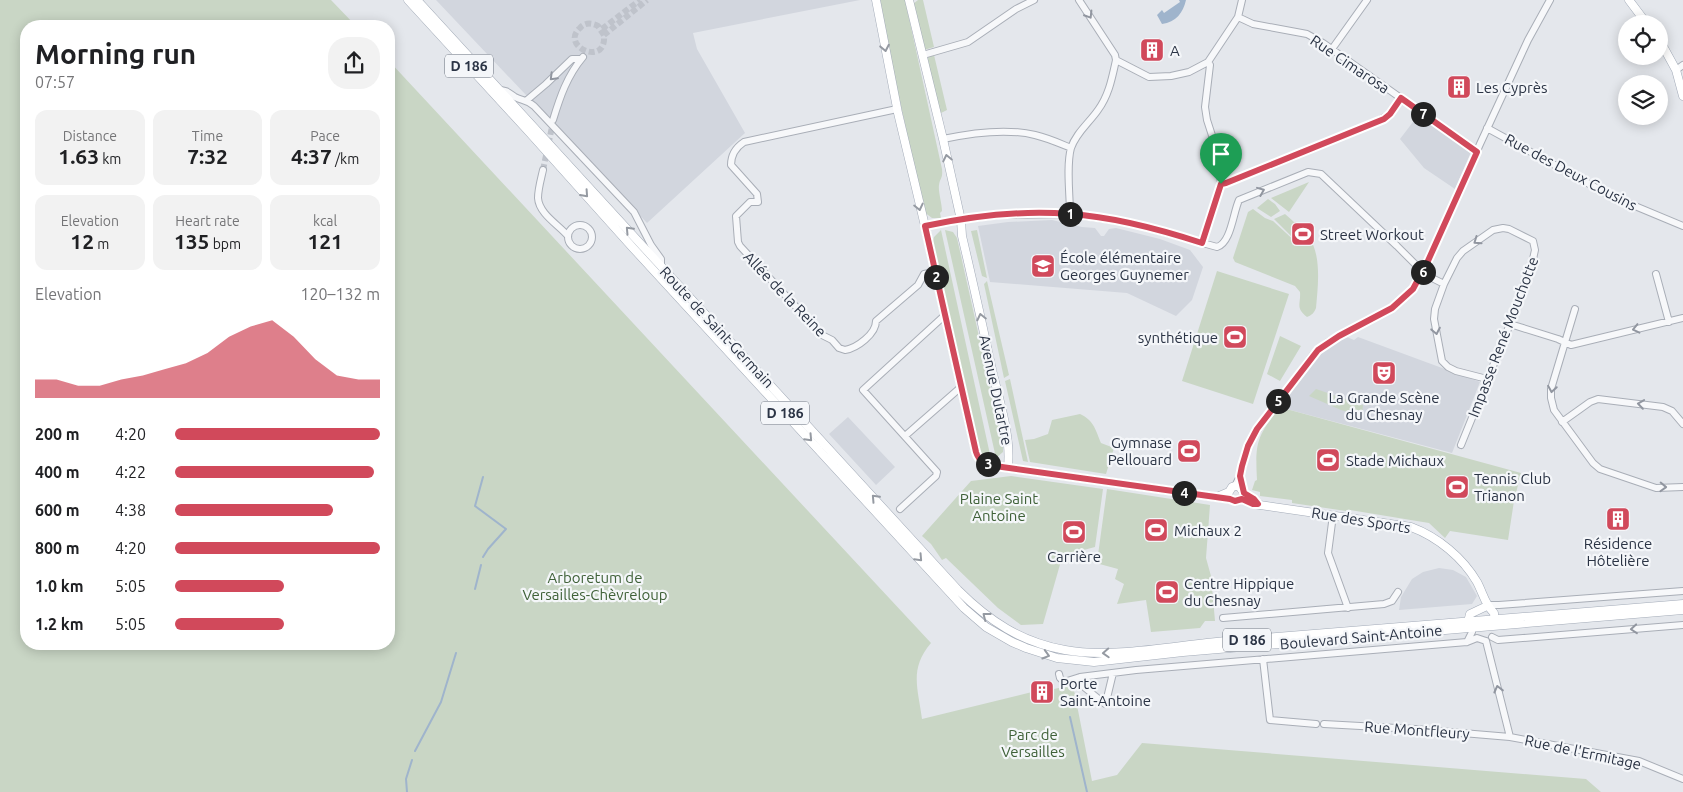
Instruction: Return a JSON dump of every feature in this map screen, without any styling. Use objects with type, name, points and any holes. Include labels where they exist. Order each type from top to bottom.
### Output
[{"type":"main road","name":"Route de Saint-Germain","points":[[408,0],[964,608],[986,627],[1012,642]]},
{"type":"main road","name":"Route de Saint-Germain","points":[[417,0],[970,601],[991,620],[1028,640]]},
{"type":"main road","name":"Avenue Dutartre","points":[[876,0],[897,109],[977,456],[987,464],[1008,467],[1009,455],[998,392],[962,236],[961,220],[910,0]]},
{"type":"main road","points":[[1629,0],[1640,15]]},
{"type":"main road","points":[[1668,51],[1680,67],[1683,96]]},
{"type":"main road","name":"Rue des Sports","points":[[1008,467],[1218,497],[1230,495]]},
{"type":"main road","name":"Rue des Sports","points":[[1230,495],[1232,487],[1241,491],[1253,504],[1404,525],[1427,534],[1446,547],[1471,572],[1482,592],[1486,606],[1494,613],[1495,623]]},
{"type":"main road","name":"Rue des Sports","points":[[1230,495],[1236,501],[1241,491]]},
{"type":"main road","name":"Boulevard Saint-Antoine","points":[[1012,642],[1035,652],[1057,658],[1094,662],[1182,652],[1471,629],[1495,623],[1683,604]]},
{"type":"main road","points":[[1471,629],[1470,614],[1486,606]]},
{"type":"main road","name":"Boulevard Saint-Antoine","points":[[1495,623],[1683,610]]},
{"type":"main road","name":"Boulevard Saint-Antoine","points":[[1028,640],[1066,650],[1101,653],[1471,629]]},
{"type":"street","points":[[923,55],[968,42],[1016,9],[1034,0]]},
{"type":"street","points":[[1070,214],[1069,173],[1071,148],[1078,134],[1098,110],[1106,96],[1116,60],[1079,0]]},
{"type":"street","points":[[1116,60],[1149,77],[1171,76],[1189,72],[1208,62],[1238,17],[1242,0]]},
{"type":"street","points":[[1332,49],[1367,0]]},
{"type":"street","points":[[1241,491],[1240,476],[1246,451],[1257,429],[1313,355],[1328,342],[1398,303],[1413,289],[1423,272],[1538,19],[1550,0]]},
{"type":"street","name":"Rue Cimarosa","points":[[1238,17],[1252,24],[1307,34],[1332,49],[1477,152]]},
{"type":"street","points":[[527,100],[572,59],[582,58],[560,95],[553,120]]},
{"type":"street","points":[[1202,243],[1221,184],[1218,154],[1207,120],[1205,107],[1210,65],[1208,62]]},
{"type":"street","points":[[499,90],[507,90],[515,97],[527,100],[634,212],[651,245],[661,259],[662,266]]},
{"type":"street","points":[[1221,184],[1384,119],[1390,114],[1401,98]]},
{"type":"street","name":"Allée de la Reine","points":[[897,109],[744,142],[737,147],[731,158],[731,165],[757,194],[758,202],[750,202],[736,216],[738,242],[822,335],[832,340],[839,348],[845,350],[855,346],[874,330],[876,321],[918,285],[924,274],[934,272]]},
{"type":"street","name":"Rue des Deux Cousins","points":[[1487,128],[1611,196],[1683,226]]},
{"type":"street","points":[[943,140],[995,132],[1029,134],[1050,139],[1071,148]]},
{"type":"street","points":[[543,170],[539,191],[542,210],[568,236],[570,243],[578,248],[585,248],[590,243],[592,236],[589,229],[580,225],[560,227]]},
{"type":"street","points":[[925,226],[998,215],[1070,214],[1127,222],[1176,234],[1212,246],[1220,246],[1225,243],[1239,200],[1308,172],[1315,172],[1321,174],[1398,246],[1427,277],[1444,284],[1435,309],[1434,319],[1442,361],[1456,371],[1487,379]]},
{"type":"street","points":[[568,236],[573,227]]},
{"type":"street","name":"Impasse René Mouchotte","points":[[1444,284],[1457,258],[1463,251],[1493,230],[1503,228],[1520,234],[1533,242],[1535,250],[1534,259],[1461,445]]},
{"type":"street","points":[[1656,274],[1669,322]]},
{"type":"street","points":[[1575,309],[1551,394],[1552,406],[1593,463],[1600,469],[1656,488],[1683,487]]},
{"type":"street","points":[[900,508],[936,476],[937,472],[863,390],[944,316]]},
{"type":"street","points":[[1510,324],[1558,339],[1571,346],[1683,318]]},
{"type":"street","points":[[905,436],[961,387]]},
{"type":"street","points":[[1562,422],[1590,402],[1601,398],[1663,407],[1672,411],[1683,424]]},
{"type":"street","points":[[1333,515],[1328,552],[1348,608]]},
{"type":"street","points":[[1486,606],[1683,591]]},
{"type":"street","points":[[1223,618],[1389,603],[1398,592]]},
{"type":"street","points":[[1495,623],[1489,639],[1510,737]]},
{"type":"street","name":"Boulevard Saint-Antoine","points":[[1059,674],[1064,682],[1080,677],[1136,670],[1467,642],[1471,629],[1489,639],[1498,640],[1683,625]]},
{"type":"street","points":[[1263,659],[1270,720],[1316,724]]},
{"type":"street","points":[[1080,677],[1079,683],[1105,704],[1113,673]]},
{"type":"street","name":"Rue Montfleury","points":[[1324,724],[1510,737]]},
{"type":"street","name":"Rue de l'Ermitage","points":[[1510,737],[1639,761],[1683,778]]},
{"type":"shaded area","points":[[436,0],[860,0],[693,33],[697,49],[745,133],[647,223]]},
{"type":"shaded area","points":[[1419,114],[1471,152],[1455,189],[1424,168],[1400,139]]},
{"type":"shaded area","points":[[1052,220],[1095,228],[1101,236],[1104,236],[1109,229],[1116,228],[1160,239],[1190,250],[1203,267],[1192,300],[1176,316],[1127,293],[990,282],[978,226],[1008,222]]},
{"type":"shaded area","points":[[1347,337],[1354,340],[1358,337],[1480,382],[1452,453],[1279,407],[1292,390],[1292,387],[1319,354],[1338,340]]},
{"type":"shaded area","points":[[848,417],[895,467],[876,485],[829,434]]},
{"type":"shaded area","points":[[1439,568],[1453,570],[1466,577],[1477,596],[1472,604],[1399,610],[1401,597],[1412,579],[1423,572]]},
{"type":"green space","name":"Arboretum de Versailles-Chèvreloup","points":[[0,0],[331,0],[350,20],[20,20],[20,650],[395,650],[395,67],[931,643],[924,652],[917,670],[917,688],[922,719],[1036,691],[1047,689],[1048,691],[1073,685],[1092,781],[1117,775],[1142,743],[1586,779],[1601,792],[0,792]]},
{"type":"green space","points":[[878,0],[905,0],[942,169],[939,183],[942,208],[941,218],[932,218],[924,212]]},
{"type":"green space","points":[[918,0],[923,0],[934,47],[924,50],[913,4]]},
{"type":"green space","points":[[934,55],[947,110],[939,114],[927,56]]},
{"type":"green space","points":[[1309,182],[1289,212],[1271,198]]},
{"type":"green space","points":[[1268,199],[1280,211],[1271,217],[1257,208]]},
{"type":"green space","points":[[1253,209],[1265,218],[1273,221],[1298,244],[1274,219],[1285,214],[1308,236],[1312,243],[1318,270],[1316,308],[1313,314],[1307,317],[1301,311],[1299,306],[1300,292],[1295,286],[1235,262],[1233,258],[1248,212]]},
{"type":"green space","points":[[941,230],[991,459],[983,457],[979,451],[932,245],[934,237]]},
{"type":"green space","points":[[945,230],[953,232],[957,238],[1003,444],[1003,452],[996,458]]},
{"type":"green space","points":[[977,230],[987,278],[982,276],[971,231]]},
{"type":"green space","name":"synthétique","points":[[1217,271],[1289,294],[1253,404],[1182,381]]},
{"type":"green space","points":[[987,281],[1009,375],[1004,378],[984,284]]},
{"type":"green space","points":[[1280,336],[1301,346],[1280,381],[1267,374]]},
{"type":"green space","points":[[1010,379],[1028,462],[1023,461],[1005,381]]},
{"type":"green space","points":[[1316,389],[1363,405],[1362,416],[1341,410],[1309,396]]},
{"type":"green space","points":[[1279,407],[1521,473],[1514,501],[1508,540],[1450,531],[1445,538],[1429,523],[1292,503],[1292,500],[1260,496],[1260,492],[1252,490],[1257,480],[1257,448],[1262,433]]},
{"type":"green space","points":[[1080,414],[1085,416],[1091,423],[1101,443],[1114,448],[1106,474],[1030,462],[1025,440],[1048,434],[1052,420]]},
{"type":"green space","name":"Plaine Saint Antoine","points":[[1011,476],[1103,489],[1095,547],[1057,557],[1061,561],[1043,624],[1021,625],[998,608],[946,558],[942,560],[931,544],[922,536],[971,481]]},
{"type":"green space","points":[[1107,489],[1210,505],[1206,558],[1211,576],[1215,621],[1205,621],[1200,628],[1151,632],[1146,600],[1117,604],[1124,584],[1115,579],[1118,569],[1092,562],[1098,555]]},
{"type":"water","points":[[1179,0],[1186,0],[1181,13],[1175,19],[1162,24],[1157,15],[1162,10],[1164,13],[1180,2]]},
{"type":"waterway","points":[[483,477],[475,506],[506,529],[483,557]]},
{"type":"waterway","points":[[475,589],[481,565]]},
{"type":"waterway","points":[[415,751],[441,702],[456,653]]},
{"type":"waterway","points":[[1070,717],[1087,792]]},
{"type":"waterway","points":[[407,792],[406,779],[412,760]]},
{"type":"tunnel","points":[[602,29],[640,0]]},
{"type":"tunnel","points":[[604,35],[598,26],[586,24],[575,35],[575,41],[585,51],[599,50],[603,45],[604,35],[647,0]]},
{"type":"tunnel","points":[[543,170],[553,122]]},
{"type":"place","name":"A","points":[[1152,50]]},
{"type":"place","name":"Les Cyprès","points":[[1459,87]]},
{"type":"place","name":"Street Workout","points":[[1303,234]]},
{"type":"place","name":"École élémentaire Georges Guynemer","points":[[1043,266]]},
{"type":"place","name":"synthétique","points":[[1235,337]]},
{"type":"place","name":"La Grande Scène du Chesnay","points":[[1384,373]]},
{"type":"place","name":"Gymnase Pellouard","points":[[1189,451]]},
{"type":"place","name":"Stade Michaux","points":[[1328,460]]},
{"type":"place","name":"Tennis Club Trianon","points":[[1457,487]]},
{"type":"place","name":"Résidence Hôtelière","points":[[1618,519]]},
{"type":"place","name":"Michaux 2","points":[[1156,530]]},
{"type":"place","name":"Carrière","points":[[1074,532]]},
{"type":"place","name":"Centre Hippique du Chesnay","points":[[1167,592]]},
{"type":"place","name":"Porte Saint-Antoine","points":[[1042,692]]},
{"type":"route","points":[[1401,98],[1477,152],[1420,278],[1413,289],[1392,308],[1328,342],[1318,350],[1257,429],[1243,458],[1240,476],[1244,493],[1258,504],[1242,499],[1235,501],[1218,497],[995,466],[982,462],[976,452],[925,226],[998,215],[1070,214],[1127,222],[1176,234],[1202,243],[1221,184],[1384,119],[1390,114],[1401,98]]},
{"type":"park label","name":"Parc de Versailles","points":[[1033,742]]}]
